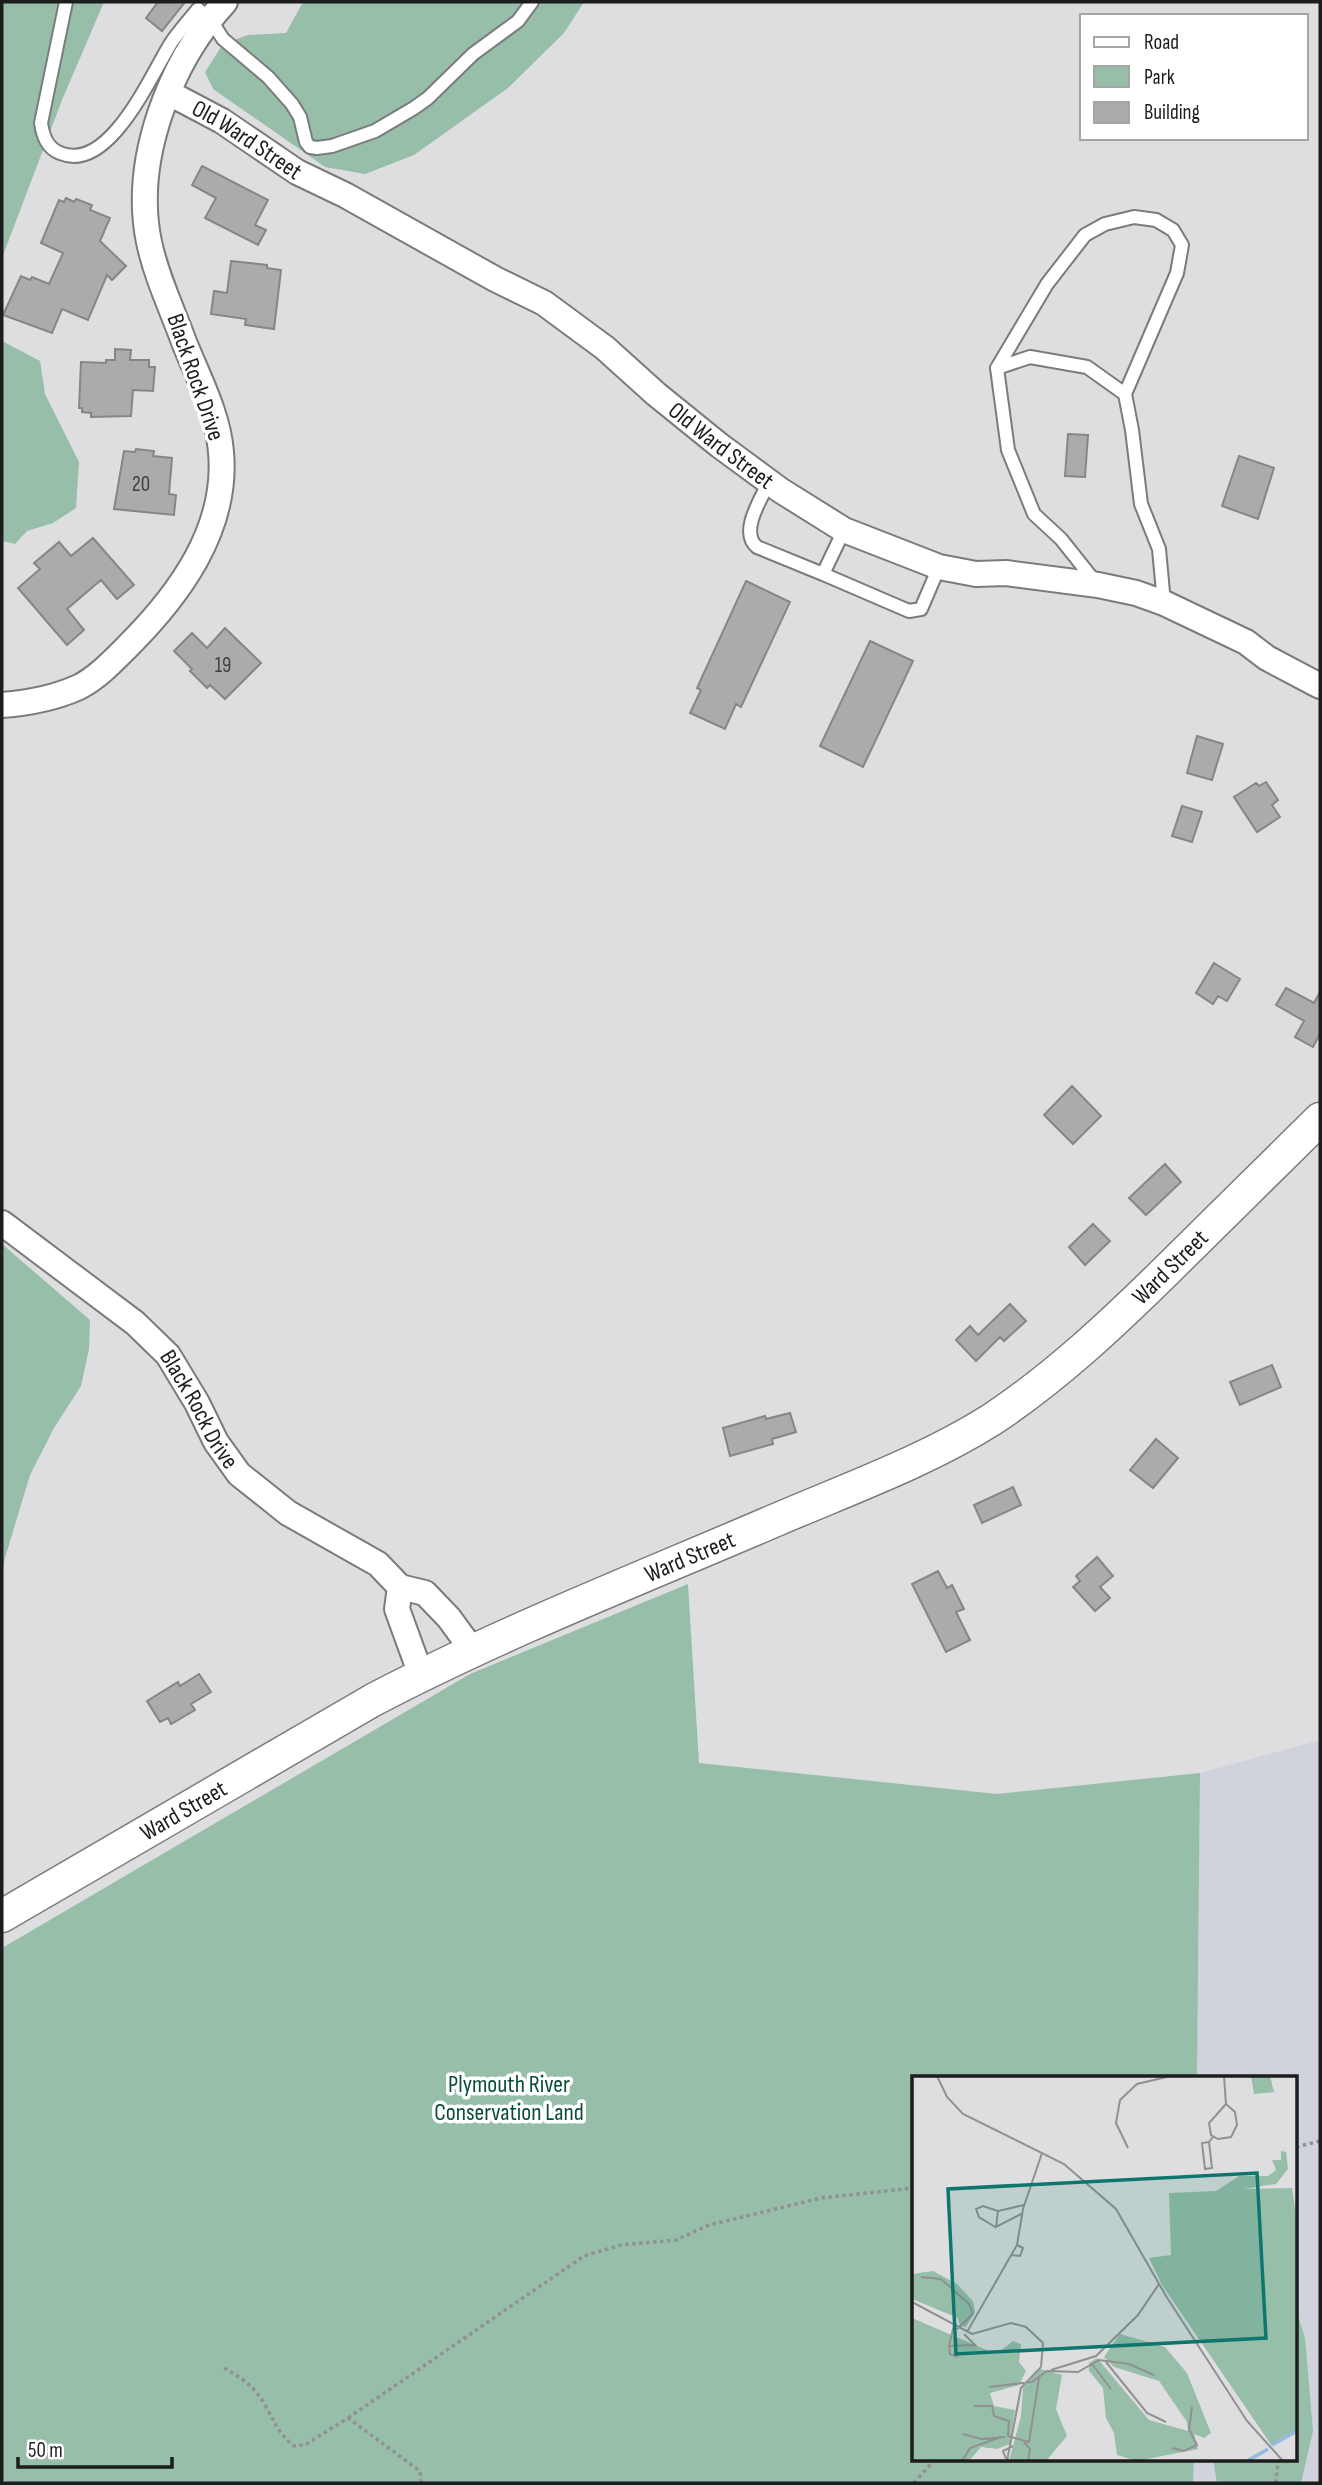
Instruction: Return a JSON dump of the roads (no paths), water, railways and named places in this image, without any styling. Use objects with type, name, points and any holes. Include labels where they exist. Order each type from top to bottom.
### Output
[{"type":"street","name":"Black Rock Drive","points":[[2,705],[40,699],[71,690],[81,686],[109,665],[157,617],[189,573],[205,543],[216,508],[221,482],[222,453],[216,421],[159,275],[149,241],[146,175],[153,133],[169,93],[192,45],[217,10]]},
{"type":"street","name":"Old Ward Street","points":[[169,93],[222,121],[297,172],[345,195],[495,279],[544,303],[605,348],[666,402],[768,482],[844,530],[939,566],[975,574],[1006,573],[1098,585],[1136,593],[1164,603],[1246,642],[1267,658],[1320,686]]},
{"type":"street","name":"Ward Street","points":[[2,1916],[421,1675],[859,1486],[939,1449],[990,1420],[1037,1388],[1093,1342],[1320,1119]]},
{"type":"street","name":"Black Rock Drive","points":[[2,1223],[135,1323],[168,1354],[216,1442],[239,1474],[288,1513],[378,1564],[400,1587],[425,1593],[449,1618],[473,1651]]},
{"type":"street","points":[[400,1587],[397,1609],[421,1675]]},
{"type":"lane","points":[[66,2],[41,123],[49,146],[65,155],[87,155],[109,139],[134,105],[172,41],[198,9],[217,10],[223,39],[268,77],[297,111],[306,142],[310,147],[317,148],[332,146],[375,131],[414,108],[473,54],[518,21],[532,2]]},
{"type":"lane","points":[[1098,585],[1061,539],[1034,514],[1009,450],[997,368],[1047,284],[1085,235],[1105,225],[1134,217],[1157,220],[1173,230],[1182,245],[1177,273],[1125,394],[1141,504],[1159,550],[1164,603]]},
{"type":"lane","points":[[997,368],[1030,357],[1087,367],[1125,394]]},
{"type":"lane","points":[[768,482],[749,531],[751,542],[757,547],[909,611],[921,609],[939,566]]},
{"type":"lane","points":[[823,574],[844,530]]},
{"type":"park label","name":"Plymouth River Conservation Land","points":[[509,2098]]}]
